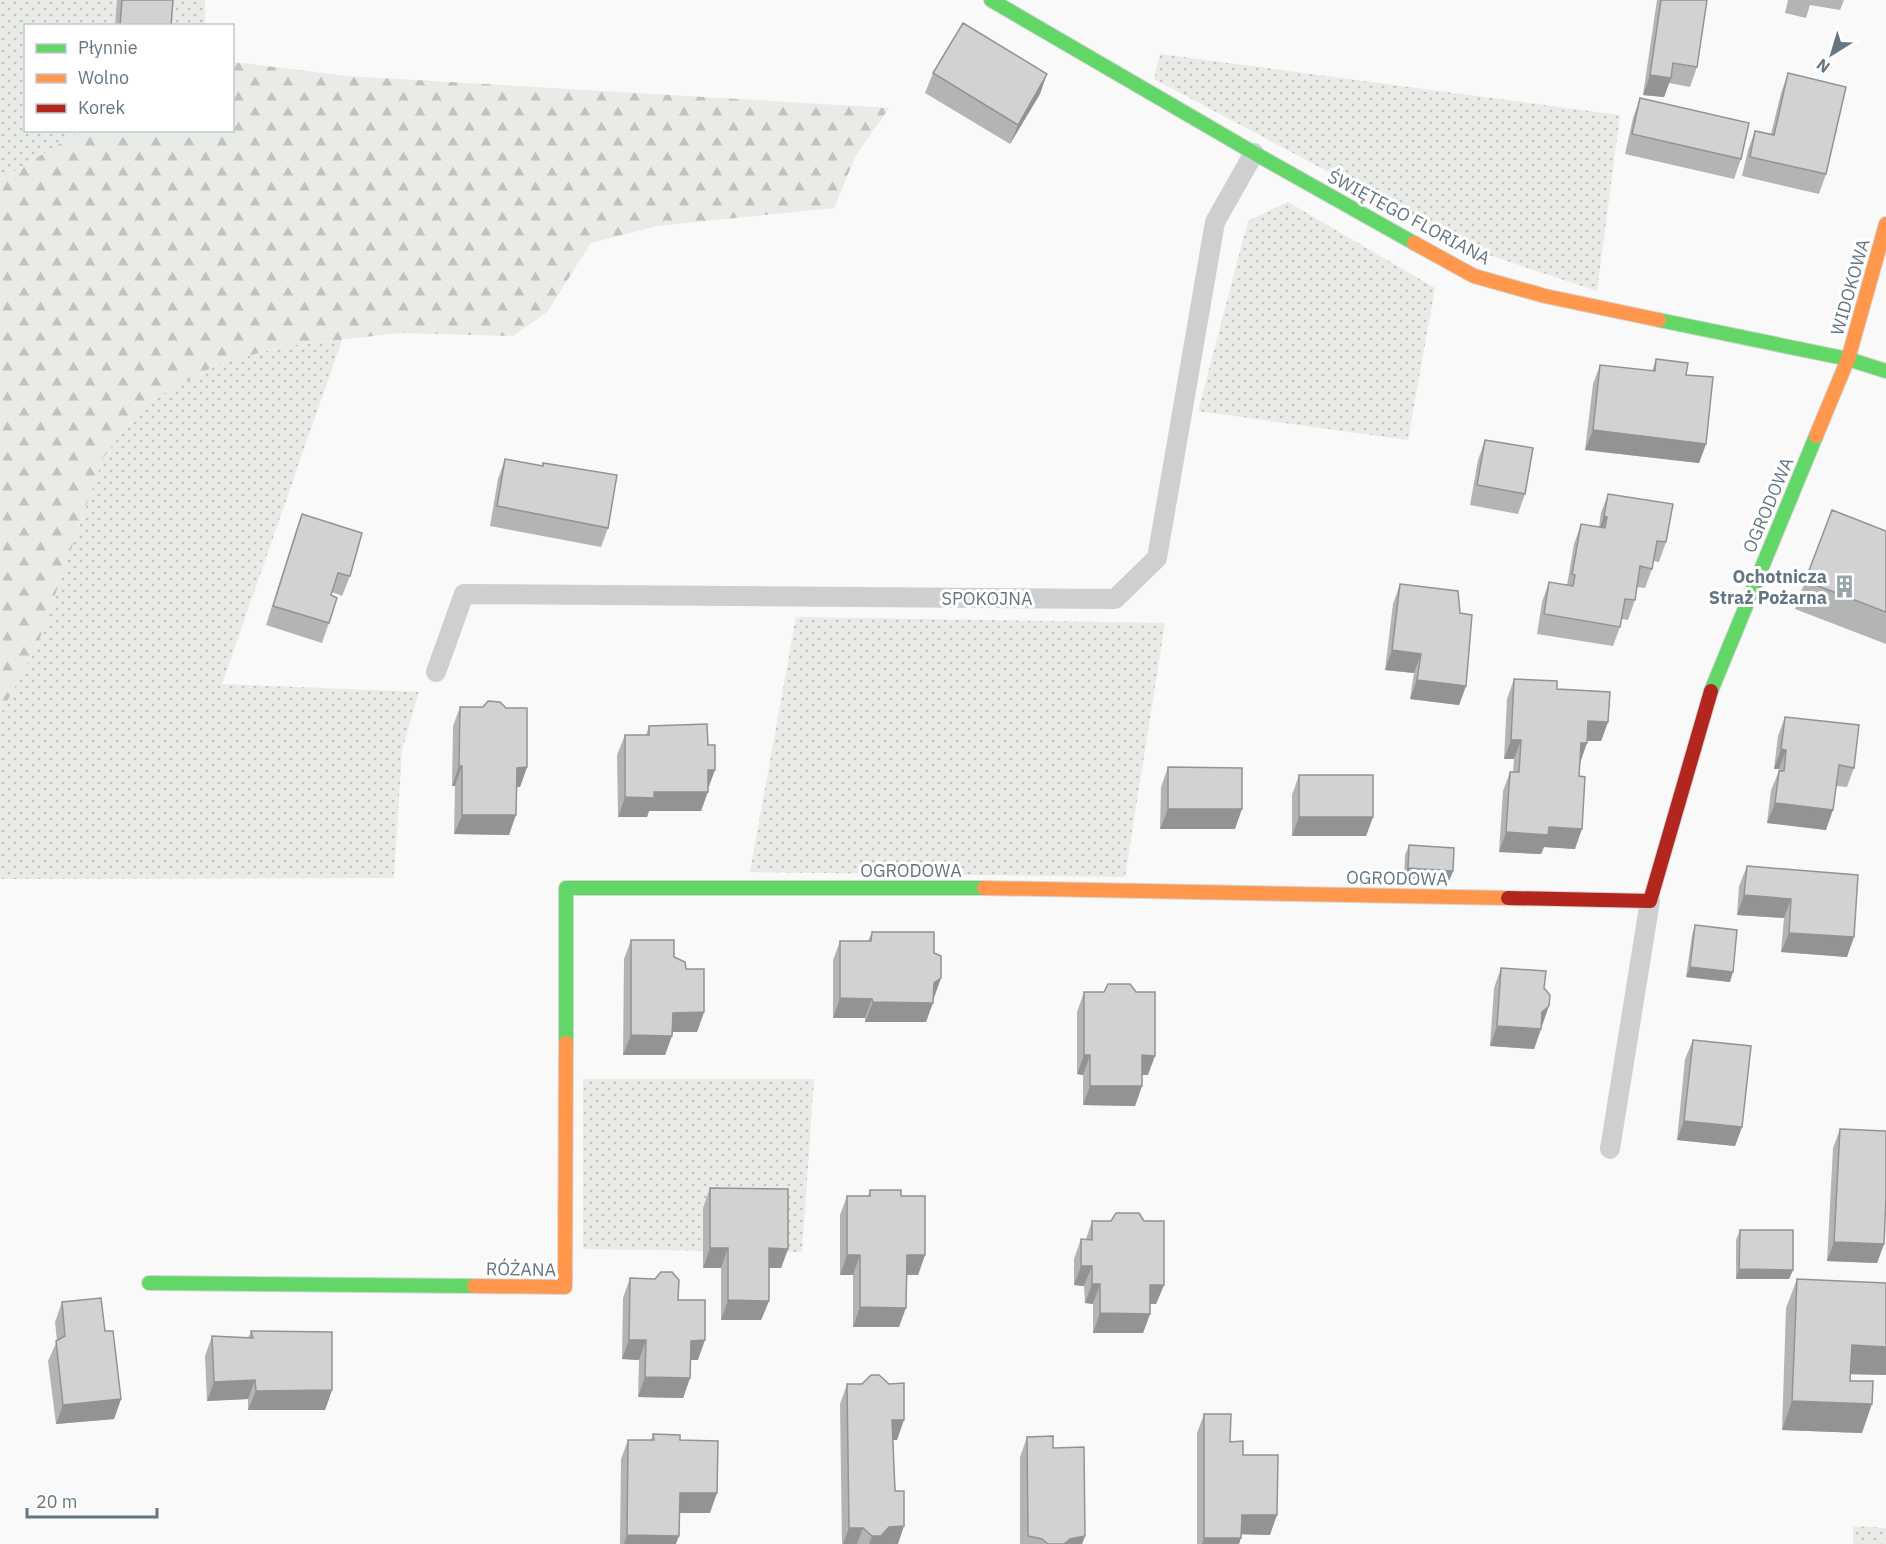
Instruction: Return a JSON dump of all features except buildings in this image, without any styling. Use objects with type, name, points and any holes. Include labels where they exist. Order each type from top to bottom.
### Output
[{"type":"street","name":"ŚWIĘTEGO FLORIANA","points":[[991,0],[1254,153],[1474,276],[1545,296],[1848,360],[1886,371]]},
{"type":"street","name":"WIDOKOWA","points":[[1848,360],[1886,224]]},
{"type":"street","name":"OGRODOWA","points":[[567,888],[1020,888],[1650,901],[1714,681],[1848,360]]},
{"type":"street","name":"RÓŻANA","points":[[149,1282],[565,1287],[567,888]]},
{"type":"lane","name":"SPOKOJNA","points":[[436,672],[464,594],[1114,599],[1157,558],[1215,222],[1254,153]]},
{"type":"lane","points":[[1610,1149],[1650,901]]},
{"type":"green space","points":[[0,0],[205,0],[205,24],[24,24],[24,132],[79,132],[0,180]]},
{"type":"green space","points":[[1160,54],[1620,115],[1597,291],[1477,251],[1154,79]]},
{"type":"green space","points":[[234,62],[347,76],[889,108],[856,155],[834,208],[657,226],[591,243],[547,312],[513,336],[400,333],[286,346],[220,363],[143,405],[103,458],[39,641],[0,715],[0,180],[79,132],[234,132]]},
{"type":"green space","points":[[1288,202],[1435,288],[1408,440],[1198,411],[1248,221]]},
{"type":"green space","points":[[342,340],[222,684],[419,692],[402,750],[394,878],[0,879],[0,715],[39,641],[103,458],[143,405],[220,363],[286,346]]},
{"type":"green space","points":[[796,617],[1165,623],[1125,877],[750,872]]},
{"type":"green space","points":[[583,1079],[814,1079],[802,1252],[583,1249]]},
{"type":"green space","points":[[1853,1526],[1886,1528],[1886,1544],[1853,1544]]},
{"type":"traffic: fast","points":[[991,0],[1414,243]]},
{"type":"traffic: fast","points":[[1659,320],[1848,359],[1886,371]]},
{"type":"traffic: fast","points":[[1711,691],[1816,436]]},
{"type":"traffic: fast","points":[[566,1043],[566,888],[984,888]]},
{"type":"traffic: fast","points":[[149,1283],[474,1286]]},
{"type":"traffic: slow","points":[[1816,436],[1848,359],[1886,224]]},
{"type":"traffic: slow","points":[[1414,243],[1474,276],[1545,296],[1659,320]]},
{"type":"traffic: slow","points":[[984,888],[1508,898]]},
{"type":"traffic: slow","points":[[474,1286],[565,1287],[566,1043]]},
{"type":"traffic: jam","points":[[1508,898],[1650,901],[1711,691]]},
{"type":"place","name":"Ochotnicza Straż Pożarna","points":[[1845,586]]}]
